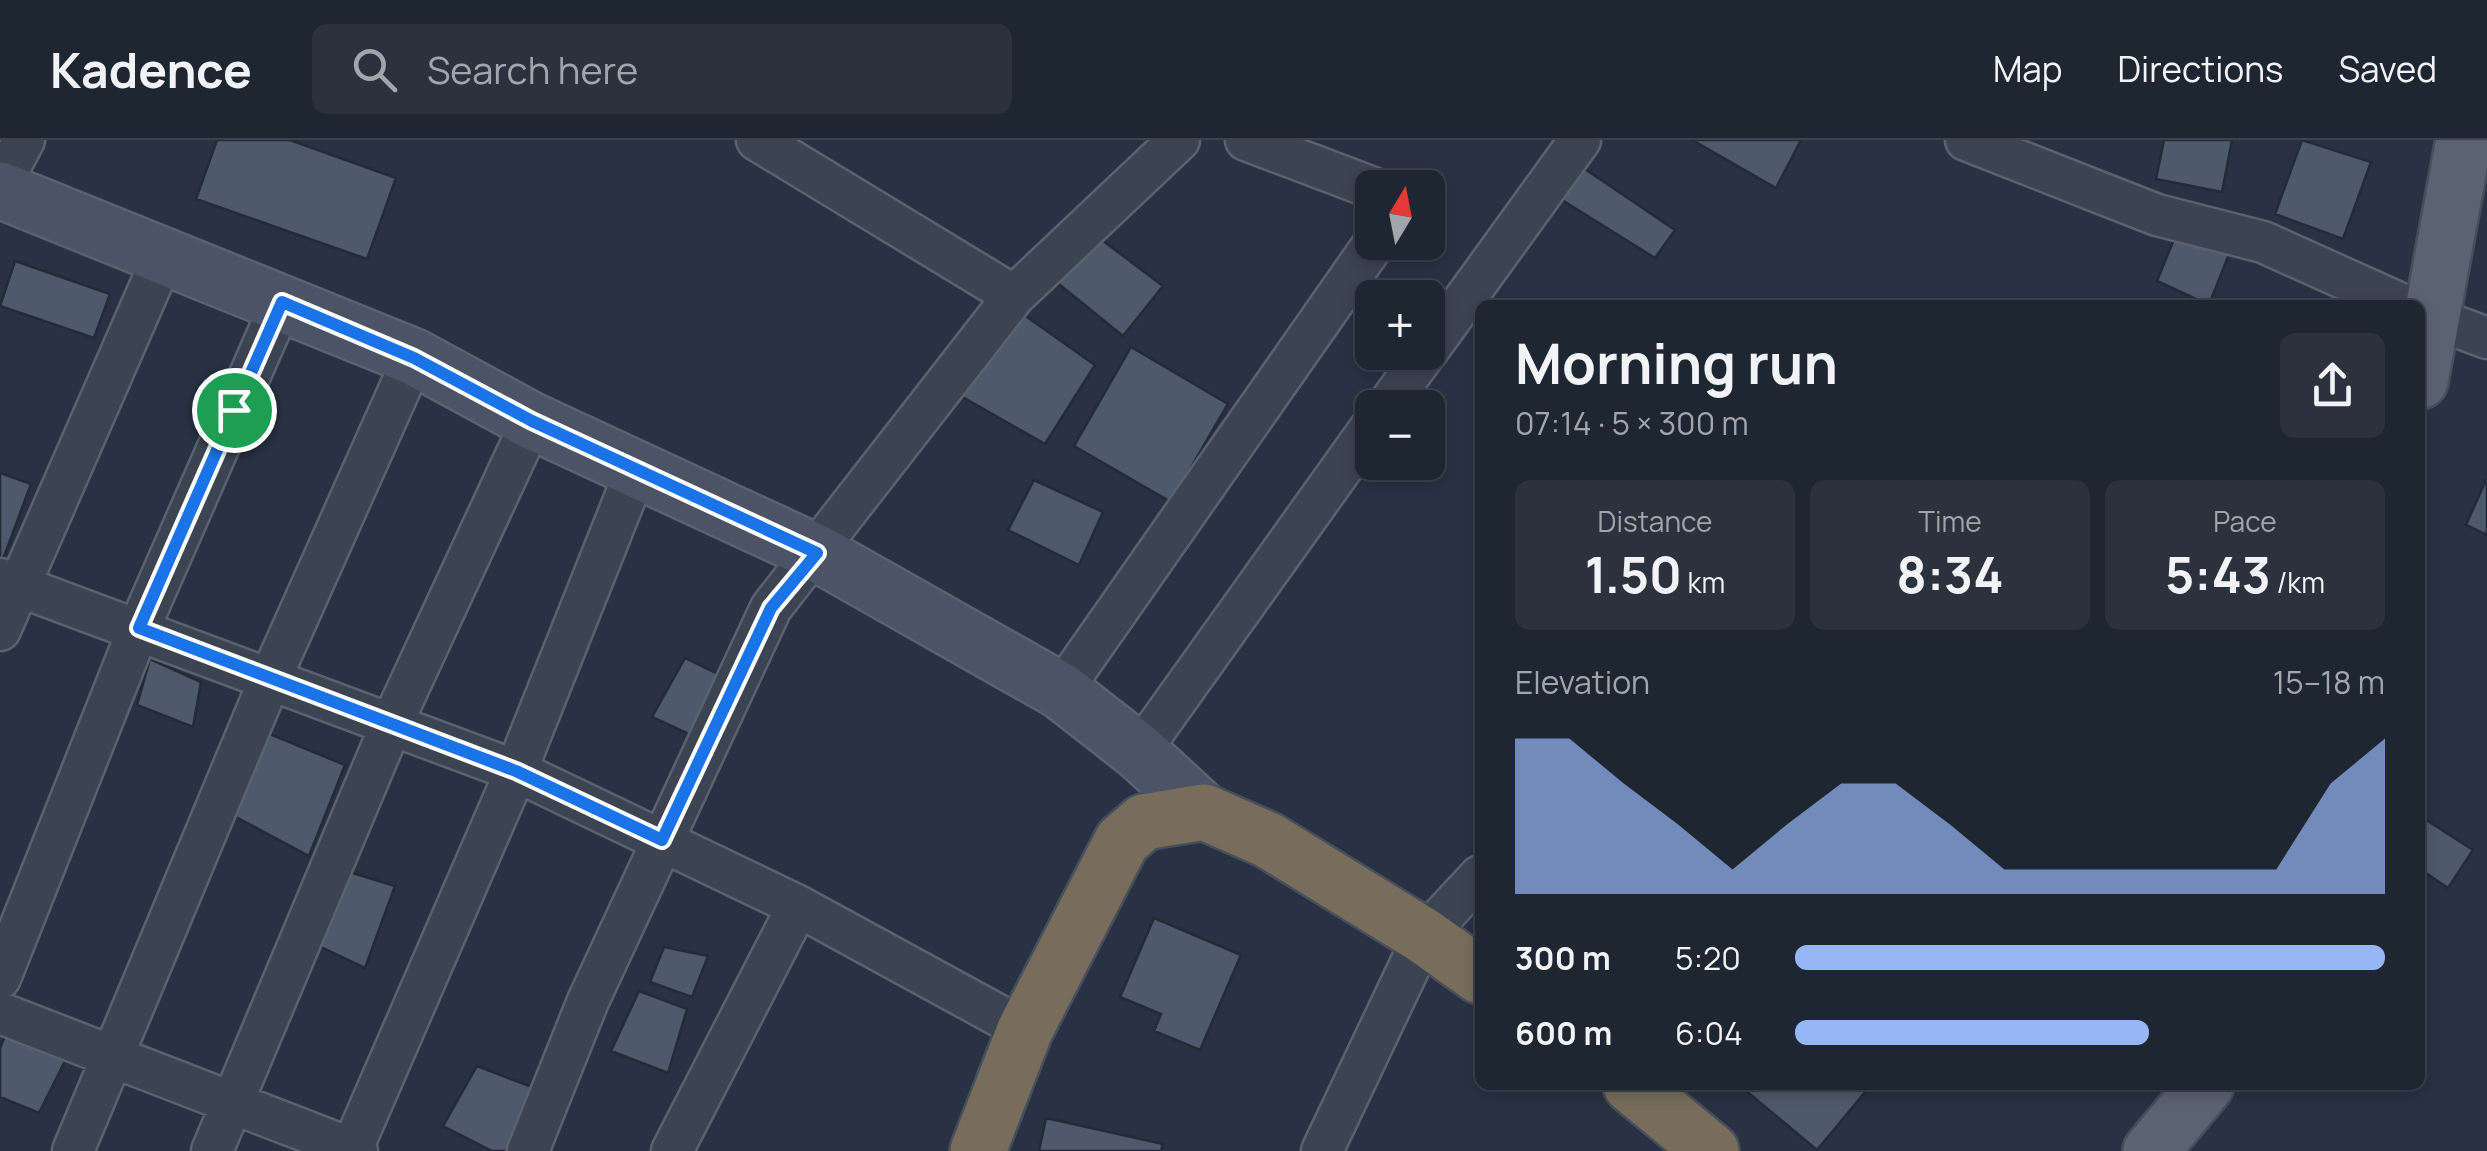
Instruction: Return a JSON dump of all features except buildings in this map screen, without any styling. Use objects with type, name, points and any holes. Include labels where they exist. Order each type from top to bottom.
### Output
[{"type":"highway","points":[[978,1151],[1024,1030],[1122,842],[1144,822],[1204,812],[1268,840],[1424,936],[1475,972]]},
{"type":"highway","points":[[1654,1092],[1711,1151]]},
{"type":"main road","points":[[2420,300],[2464,140]]},
{"type":"main road","points":[[2150,1151],[2202,1090]]},
{"type":"street","points":[[24,140],[0,188],[414,358],[532,421],[817,553],[1099,720],[1204,812]]},
{"type":"street","points":[[757,140],[1014,296]]},
{"type":"street","points":[[528,1151],[588,1002],[771,608],[1014,296],[1179,140]]},
{"type":"street","points":[[1246,140],[1321,152],[1355,176]]},
{"type":"street","points":[[1445,326],[1580,140]]},
{"type":"street","points":[[1966,140],[2157,214],[2263,242],[2391,300]]},
{"type":"street","points":[[0,630],[10,583],[164,255]]},
{"type":"street","points":[[1099,720],[1365,260]]},
{"type":"street","points":[[0,978],[139,628],[282,302]]},
{"type":"street","points":[[2425,315],[2487,338]]},
{"type":"street","points":[[74,1151],[271,677],[414,358]]},
{"type":"street","points":[[212,1151],[392,723],[532,421]]},
{"type":"street","points":[[1099,720],[1355,444]]},
{"type":"street","points":[[0,1013],[354,1150],[516,771],[637,468]]},
{"type":"street","points":[[10,583],[516,771],[798,906],[1024,1030]]},
{"type":"street","points":[[1322,1151],[1424,936],[1475,881]]},
{"type":"street","points":[[672,1151],[798,906]]},
{"type":"route","points":[[282,302],[414,358],[532,421],[817,553],[771,608],[662,840],[516,771],[139,628],[234,410],[282,302]]}]
